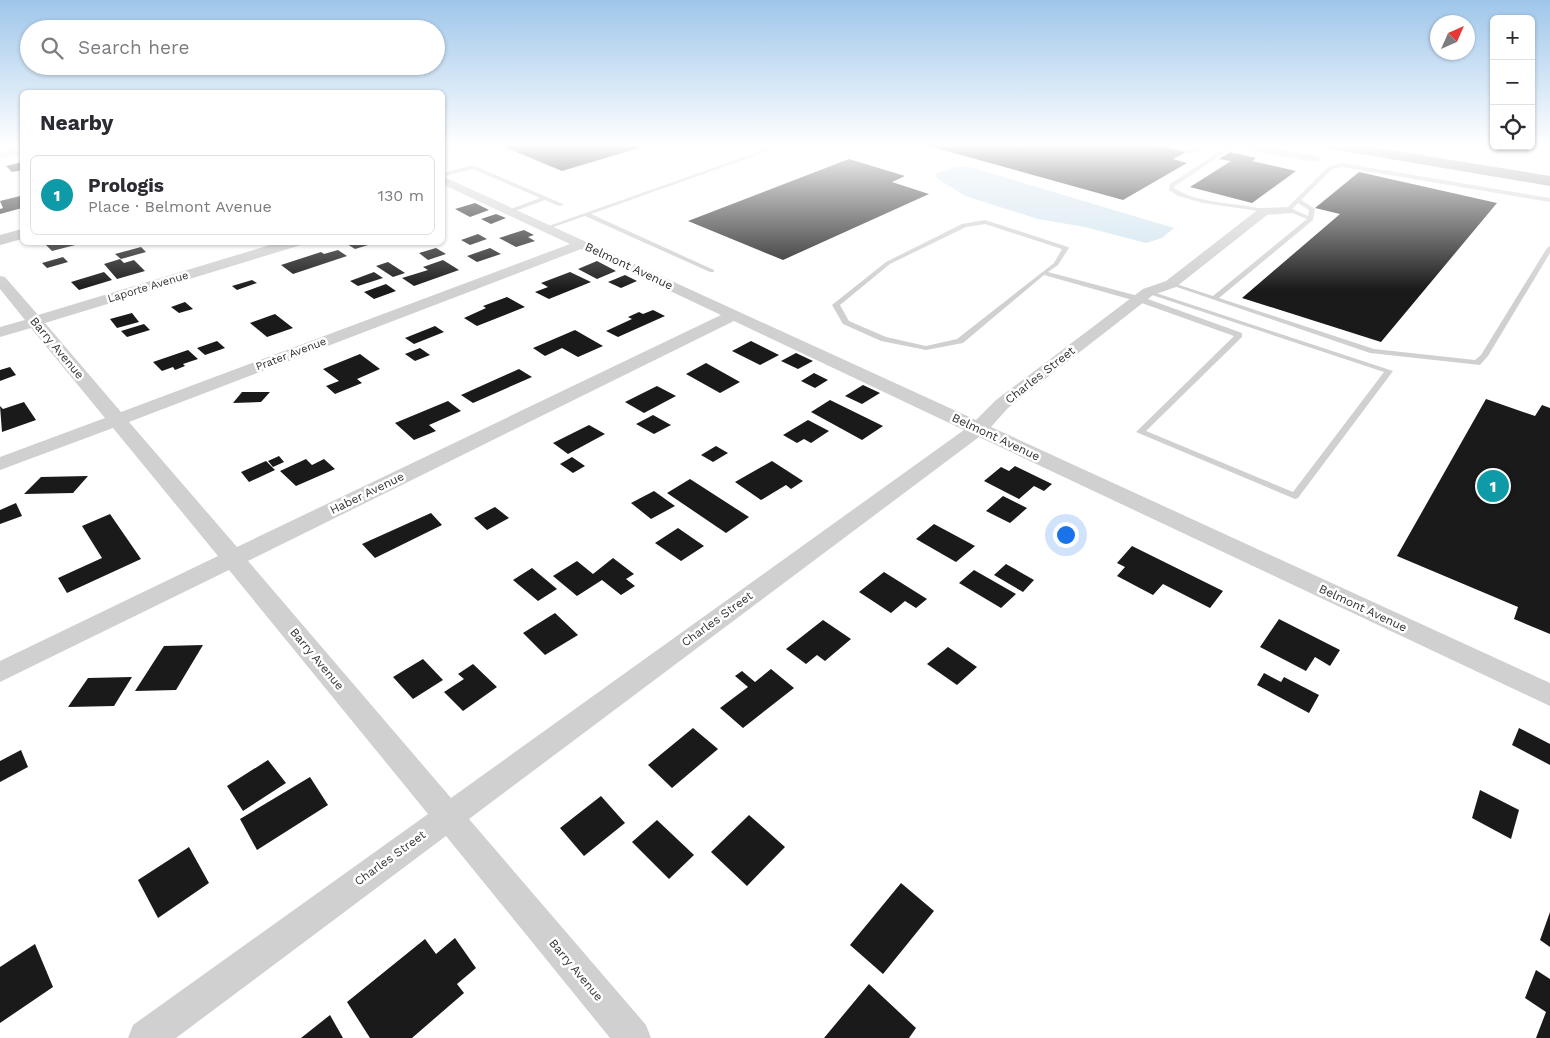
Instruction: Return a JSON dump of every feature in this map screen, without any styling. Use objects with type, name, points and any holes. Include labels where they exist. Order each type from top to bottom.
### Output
[{"type":"main road","points":[[0,240],[20,235]]},
{"type":"street","points":[[451,196],[462,192]]},
{"type":"street","name":"Belmont Avenue","points":[[470,192],[1550,695]]},
{"type":"street","points":[[1264,211],[1293,206]]},
{"type":"street","name":"Charles Street","points":[[146,1038],[978,429],[1002,404],[1144,295],[1171,284],[1264,211]]},
{"type":"street","name":"Prater Avenue","points":[[0,464],[582,244]]},
{"type":"street","name":"Laporte Avenue","points":[[0,332],[286,245]]},
{"type":"street","name":"Barry Avenue","points":[[0,280],[634,1038]]},
{"type":"street","name":"Haber Avenue","points":[[0,672],[734,315]]},
{"type":"lane","points":[[532,192],[561,205]]},
{"type":"lane","points":[[546,228],[647,192]]},
{"type":"lane","points":[[1181,192],[1216,204],[1241,205],[1264,211]]},
{"type":"lane","points":[[1293,206],[1306,192]]},
{"type":"lane","points":[[1505,192],[1550,200]]},
{"type":"lane","points":[[510,211],[545,198]]},
{"type":"lane","points":[[1293,206],[1311,219]]},
{"type":"lane","points":[[1214,298],[1311,219],[1312,208],[1293,206]]},
{"type":"lane","points":[[585,214],[712,271]]},
{"type":"lane","points":[[985,222],[1066,248],[1056,264],[1043,273],[960,341],[926,348],[884,339],[846,322],[836,305],[888,263],[964,225],[985,222]]},
{"type":"lane","points":[[1171,284],[1373,350],[1477,362],[1484,356],[1550,248]]},
{"type":"lane","points":[[1043,273],[1144,295],[1389,371],[1295,496],[1140,432],[1239,335],[1144,295]]},
{"type":"water","points":[[959,192],[1055,192],[1174,228],[1162,238],[1146,243],[1085,227],[1038,219],[965,196]]},
{"type":"building","points":[[762,192],[924,192],[929,194],[783,260],[688,221]]},
{"type":"building","points":[[1096,192],[1136,192],[1123,200]]},
{"type":"building","points":[[1211,192],[1267,192],[1252,203]]},
{"type":"building","points":[[1334,192],[1450,192],[1497,203],[1381,342],[1242,298],[1340,214],[1315,208]]},
{"type":"building","points":[[20,196],[20,209],[0,214],[0,209],[3,208],[0,201]]},
{"type":"building","points":[[475,203],[489,210],[470,217],[455,209]]},
{"type":"building","points":[[496,214],[506,218],[491,224],[481,219]]},
{"type":"building","points":[[524,230],[534,235],[528,237],[535,241],[516,247],[499,238]]},
{"type":"building","points":[[478,234],[487,239],[470,245],[461,240]]},
{"type":"building","points":[[46,245],[75,245],[52,251]]},
{"type":"building","points":[[349,245],[368,245],[355,249]]},
{"type":"building","points":[[141,247],[146,252],[121,259],[115,254]]},
{"type":"building","points":[[436,248],[446,254],[428,260],[419,253]]},
{"type":"building","points":[[490,248],[501,254],[477,262],[467,256]]},
{"type":"building","points":[[338,250],[347,256],[293,274],[281,265],[321,252],[324,254]]},
{"type":"building","points":[[63,257],[68,262],[47,268],[42,263]]},
{"type":"building","points":[[120,259],[124,263],[134,260],[145,271],[117,279],[104,264]]},
{"type":"building","points":[[443,260],[459,270],[414,286],[402,278],[428,270],[423,267]]},
{"type":"building","points":[[597,261],[616,271],[597,279],[578,269]]},
{"type":"building","points":[[388,262],[405,273],[393,277],[376,266]]},
{"type":"building","points":[[104,272],[112,280],[79,290],[71,282]]},
{"type":"building","points":[[374,272],[383,278],[358,286],[350,281]]},
{"type":"building","points":[[570,272],[591,282],[549,299],[535,292],[548,287],[541,283]]},
{"type":"building","points":[[625,275],[637,281],[621,288],[608,282]]},
{"type":"building","points":[[252,280],[257,283],[237,290],[232,286]]},
{"type":"building","points":[[386,284],[396,291],[374,299],[364,292]]},
{"type":"building","points":[[507,297],[525,307],[477,326],[464,318],[486,308],[483,306]]},
{"type":"building","points":[[185,302],[193,309],[179,313],[171,307]]},
{"type":"building","points":[[653,310],[665,316],[618,337],[606,331],[632,319],[628,317],[639,312],[643,314]]},
{"type":"building","points":[[132,313],[139,322],[117,328],[110,319]]},
{"type":"building","points":[[275,314],[293,328],[267,337],[250,323]]},
{"type":"building","points":[[144,324],[150,330],[127,337],[121,331]]},
{"type":"building","points":[[435,326],[444,332],[414,344],[405,338]]},
{"type":"building","points":[[575,330],[603,346],[578,357],[562,348],[545,356],[533,348]]},
{"type":"building","points":[[217,341],[225,348],[205,355],[197,348]]},
{"type":"building","points":[[751,341],[779,355],[760,365],[732,351]]},
{"type":"building","points":[[420,348],[430,355],[415,361],[405,354]]},
{"type":"building","points":[[188,350],[198,359],[183,364],[185,366],[175,370],[173,367],[162,371],[153,362]]},
{"type":"building","points":[[796,353],[813,361],[798,369],[781,361]]},
{"type":"building","points":[[360,354],[380,369],[357,379],[362,383],[335,394],[326,386],[339,381],[323,369]]},
{"type":"building","points":[[706,363],[740,382],[720,393],[686,374]]},
{"type":"building","points":[[10,367],[16,375],[0,381],[0,370]]},
{"type":"building","points":[[519,369],[532,377],[473,403],[461,395]]},
{"type":"building","points":[[814,373],[828,380],[815,388],[801,381]]},
{"type":"building","points":[[863,385],[880,393],[862,404],[845,396]]},
{"type":"building","points":[[657,386],[676,396],[644,413],[625,402]]},
{"type":"building","points":[[242,392],[270,392],[261,402],[233,403]]},
{"type":"building","points":[[1486,399],[1535,416],[1542,405],[1550,408],[1550,634],[1514,619],[1518,607],[1397,556]]},
{"type":"building","points":[[830,400],[883,426],[862,440],[811,412]]},
{"type":"building","points":[[448,401],[461,411],[429,425],[436,431],[414,440],[395,423]]},
{"type":"building","points":[[24,402],[36,420],[2,432],[0,406],[3,409]]},
{"type":"building","points":[[653,415],[671,425],[654,434],[636,424]]},
{"type":"building","points":[[808,420],[829,431],[811,443],[804,439],[797,443],[783,435]]},
{"type":"building","points":[[589,425],[605,434],[568,454],[553,443]]},
{"type":"building","points":[[716,446],[728,453],[713,462],[701,455]]},
{"type":"building","points":[[279,456],[284,462],[273,467],[268,461]]},
{"type":"building","points":[[572,457],[585,466],[573,473],[560,464]]},
{"type":"building","points":[[306,459],[312,465],[324,459],[335,469],[296,486],[280,471]]},
{"type":"building","points":[[266,461],[275,470],[249,482],[241,472]]},
{"type":"building","points":[[772,461],[803,481],[791,489],[786,485],[761,500],[735,482]]},
{"type":"building","points":[[1015,466],[1052,484],[1044,491],[1034,486],[1019,499],[984,481],[1001,467],[1009,471]]},
{"type":"building","points":[[88,476],[73,493],[24,494],[41,477]]},
{"type":"building","points":[[690,479],[749,517],[726,533],[667,493]]},
{"type":"building","points":[[654,491],[675,506],[651,519],[631,503]]},
{"type":"building","points":[[1003,496],[1027,508],[1010,523],[986,511]]},
{"type":"building","points":[[16,503],[22,516],[0,524],[0,510]]},
{"type":"building","points":[[495,507],[509,518],[487,530],[474,518]]},
{"type":"building","points":[[431,513],[442,525],[375,558],[362,544]]},
{"type":"building","points":[[110,514],[141,559],[67,593],[58,578],[102,558],[82,526]]},
{"type":"building","points":[[934,524],[975,546],[956,562],[916,539]]},
{"type":"building","points":[[678,528],[704,546],[681,561],[655,543]]},
{"type":"building","points":[[1132,546],[1223,591],[1210,608],[1163,584],[1153,595],[1117,576],[1125,567],[1117,563]]},
{"type":"building","points":[[613,558],[634,574],[626,579],[635,586],[621,595],[602,580],[577,596],[553,576],[577,561],[593,574]]},
{"type":"building","points":[[1006,564],[1034,580],[1023,592],[994,575]]},
{"type":"building","points":[[532,568],[557,589],[538,601],[513,580]]},
{"type":"building","points":[[974,570],[1016,594],[1001,608],[959,583]]},
{"type":"building","points":[[884,572],[927,599],[916,608],[905,601],[891,613],[859,592]]},
{"type":"building","points":[[555,613],[578,635],[545,655],[523,633]]},
{"type":"building","points":[[1279,619],[1340,650],[1330,666],[1315,657],[1306,671],[1260,647]]},
{"type":"building","points":[[823,620],[851,639],[825,661],[817,655],[806,664],[786,649]]},
{"type":"building","points":[[203,645],[176,690],[135,691],[164,646]]},
{"type":"building","points":[[948,647],[977,667],[957,685],[927,664]]},
{"type":"building","points":[[423,659],[443,680],[413,699],[393,677]]},
{"type":"building","points":[[473,664],[497,687],[463,711],[444,692],[464,679],[458,674]]},
{"type":"building","points":[[771,669],[794,688],[743,728],[720,708],[748,687],[735,676],[742,671],[755,682]]},
{"type":"building","points":[[1264,673],[1281,682],[1284,677],[1319,695],[1309,713],[1257,685]]},
{"type":"building","points":[[132,677],[114,706],[68,707],[88,678]]},
{"type":"building","points":[[693,728],[718,749],[672,788],[648,765]]},
{"type":"building","points":[[1519,728],[1550,744],[1550,765],[1512,745]]},
{"type":"building","points":[[21,750],[28,767],[0,782],[0,761]]},
{"type":"building","points":[[268,760],[286,783],[243,811],[227,786]]},
{"type":"building","points":[[310,777],[328,805],[257,850],[240,819]]},
{"type":"building","points":[[1480,790],[1519,810],[1511,839],[1472,818]]},
{"type":"building","points":[[601,796],[625,823],[584,856],[560,828]]},
{"type":"building","points":[[749,815],[785,847],[747,886],[711,852]]},
{"type":"building","points":[[657,820],[694,855],[669,879],[632,842]]},
{"type":"building","points":[[189,847],[209,883],[158,918],[138,880]]},
{"type":"building","points":[[901,883],[934,911],[883,974],[850,945]]},
{"type":"building","points":[[1550,912],[1550,947],[1540,940]]},
{"type":"building","points":[[455,938],[476,968],[457,984],[464,993],[412,1038],[370,1038],[347,1002],[425,939],[436,954]]},
{"type":"building","points":[[35,944],[53,987],[0,1023],[0,967]]},
{"type":"building","points":[[1536,970],[1550,979],[1550,1038],[1536,1038],[1546,1012],[1525,998]]},
{"type":"building","points":[[869,984],[916,1028],[909,1038],[824,1038]]},
{"type":"building","points":[[330,1015],[343,1038],[301,1038]]},
{"type":"place","name":"Prologis","points":[[1493,486]]}]
